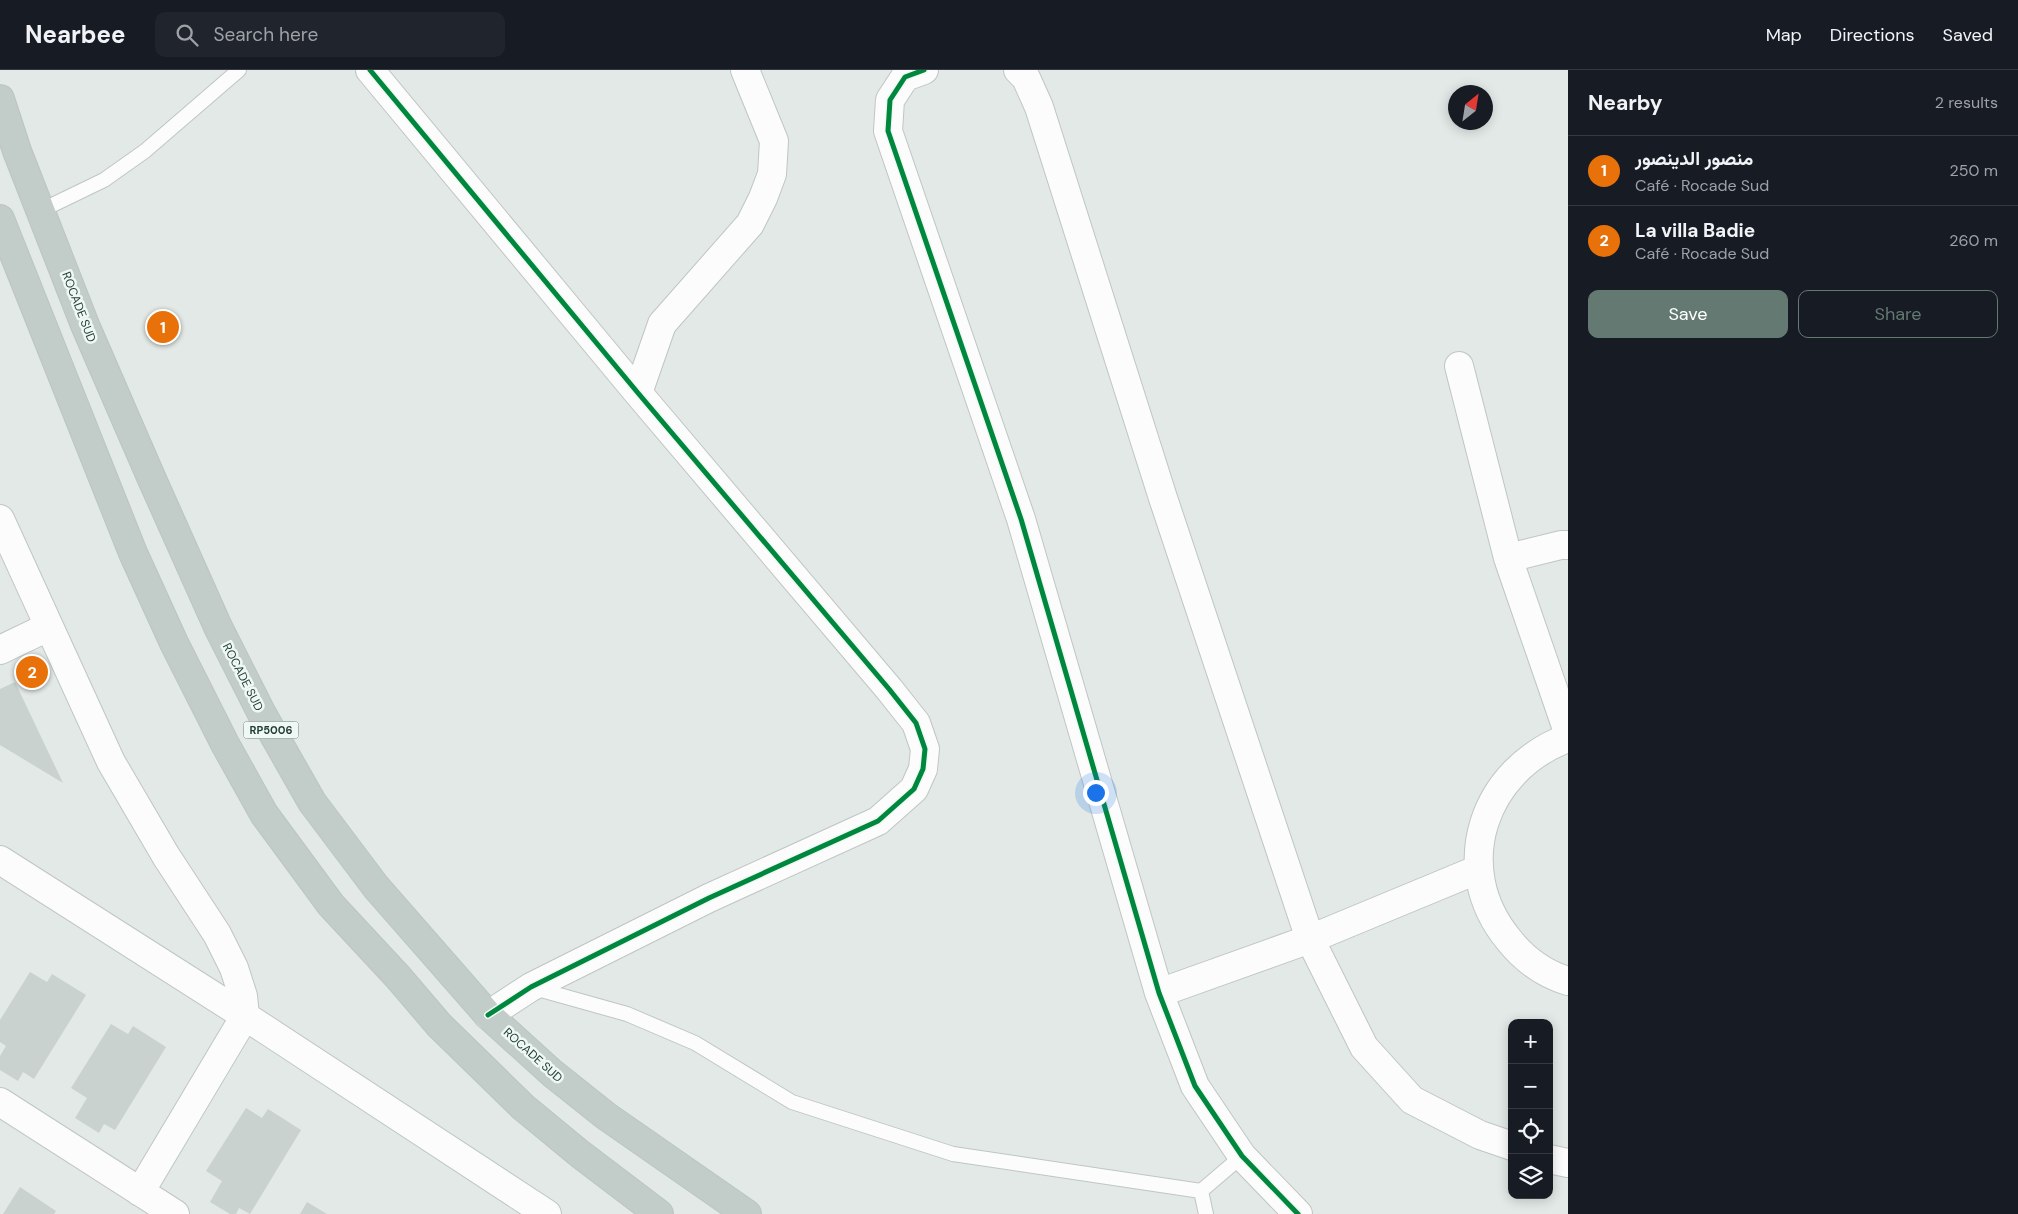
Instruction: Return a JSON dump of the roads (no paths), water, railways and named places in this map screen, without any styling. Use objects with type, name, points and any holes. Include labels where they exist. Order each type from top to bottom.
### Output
[{"type":"highway","name":"ROCADE SUD","points":[[0,99],[85,325],[151,477],[218,627],[262,714],[312,802],[376,887],[488,1015],[552,1073],[606,1116],[748,1214]]},
{"type":"highway","points":[[0,219],[133,553],[216,727],[264,814],[331,905],[398,977],[439,1025],[523,1107],[580,1154],[659,1214]]},
{"type":"street","points":[[370,70],[638,393],[877,674],[916,723],[924,749],[922,769],[914,789],[878,821],[709,898],[531,987],[488,1015]]},
{"type":"street","points":[[638,393],[662,324],[750,224],[772,174],[774,141],[745,70]]},
{"type":"street","points":[[924,70],[905,77],[890,100],[888,131],[1021,519],[1159,993],[1195,1086],[1242,1156],[1298,1214]]},
{"type":"street","points":[[1018,70],[1026,78],[1039,107],[1163,498],[1310,939],[1364,1047],[1412,1100],[1480,1136],[1508,1145]]},
{"type":"street","points":[[1459,366],[1508,558],[1568,732]]},
{"type":"street","points":[[0,519],[111,762],[166,856],[217,934],[234,968],[243,996],[245,1016],[140,1192]]},
{"type":"street","points":[[1508,558],[1568,545]]},
{"type":"street","points":[[0,650],[48,627]]},
{"type":"street","points":[[1568,738],[1548,746],[1528,758],[1501,787],[1484,822],[1479,854],[1479,869],[1485,898],[1497,925],[1514,948],[1531,962],[1568,981]]},
{"type":"street","points":[[0,860],[245,1016],[547,1214]]},
{"type":"street","points":[[1159,993],[1310,939],[1479,869]]},
{"type":"street","points":[[0,1102],[175,1214]]},
{"type":"street","points":[[1553,1160],[1568,1163]]},
{"type":"lane","points":[[42,210],[104,180],[139,156],[239,70]]},
{"type":"lane","points":[[531,987],[627,1014],[695,1043],[792,1102],[953,1154],[1201,1191],[1242,1156]]},
{"type":"lane","points":[[1201,1191],[1206,1214]]},
{"type":"place","name":"منصور الدينصور","points":[[163,327]]},
{"type":"place","name":"La villa Badie","points":[[32,672]]}]
